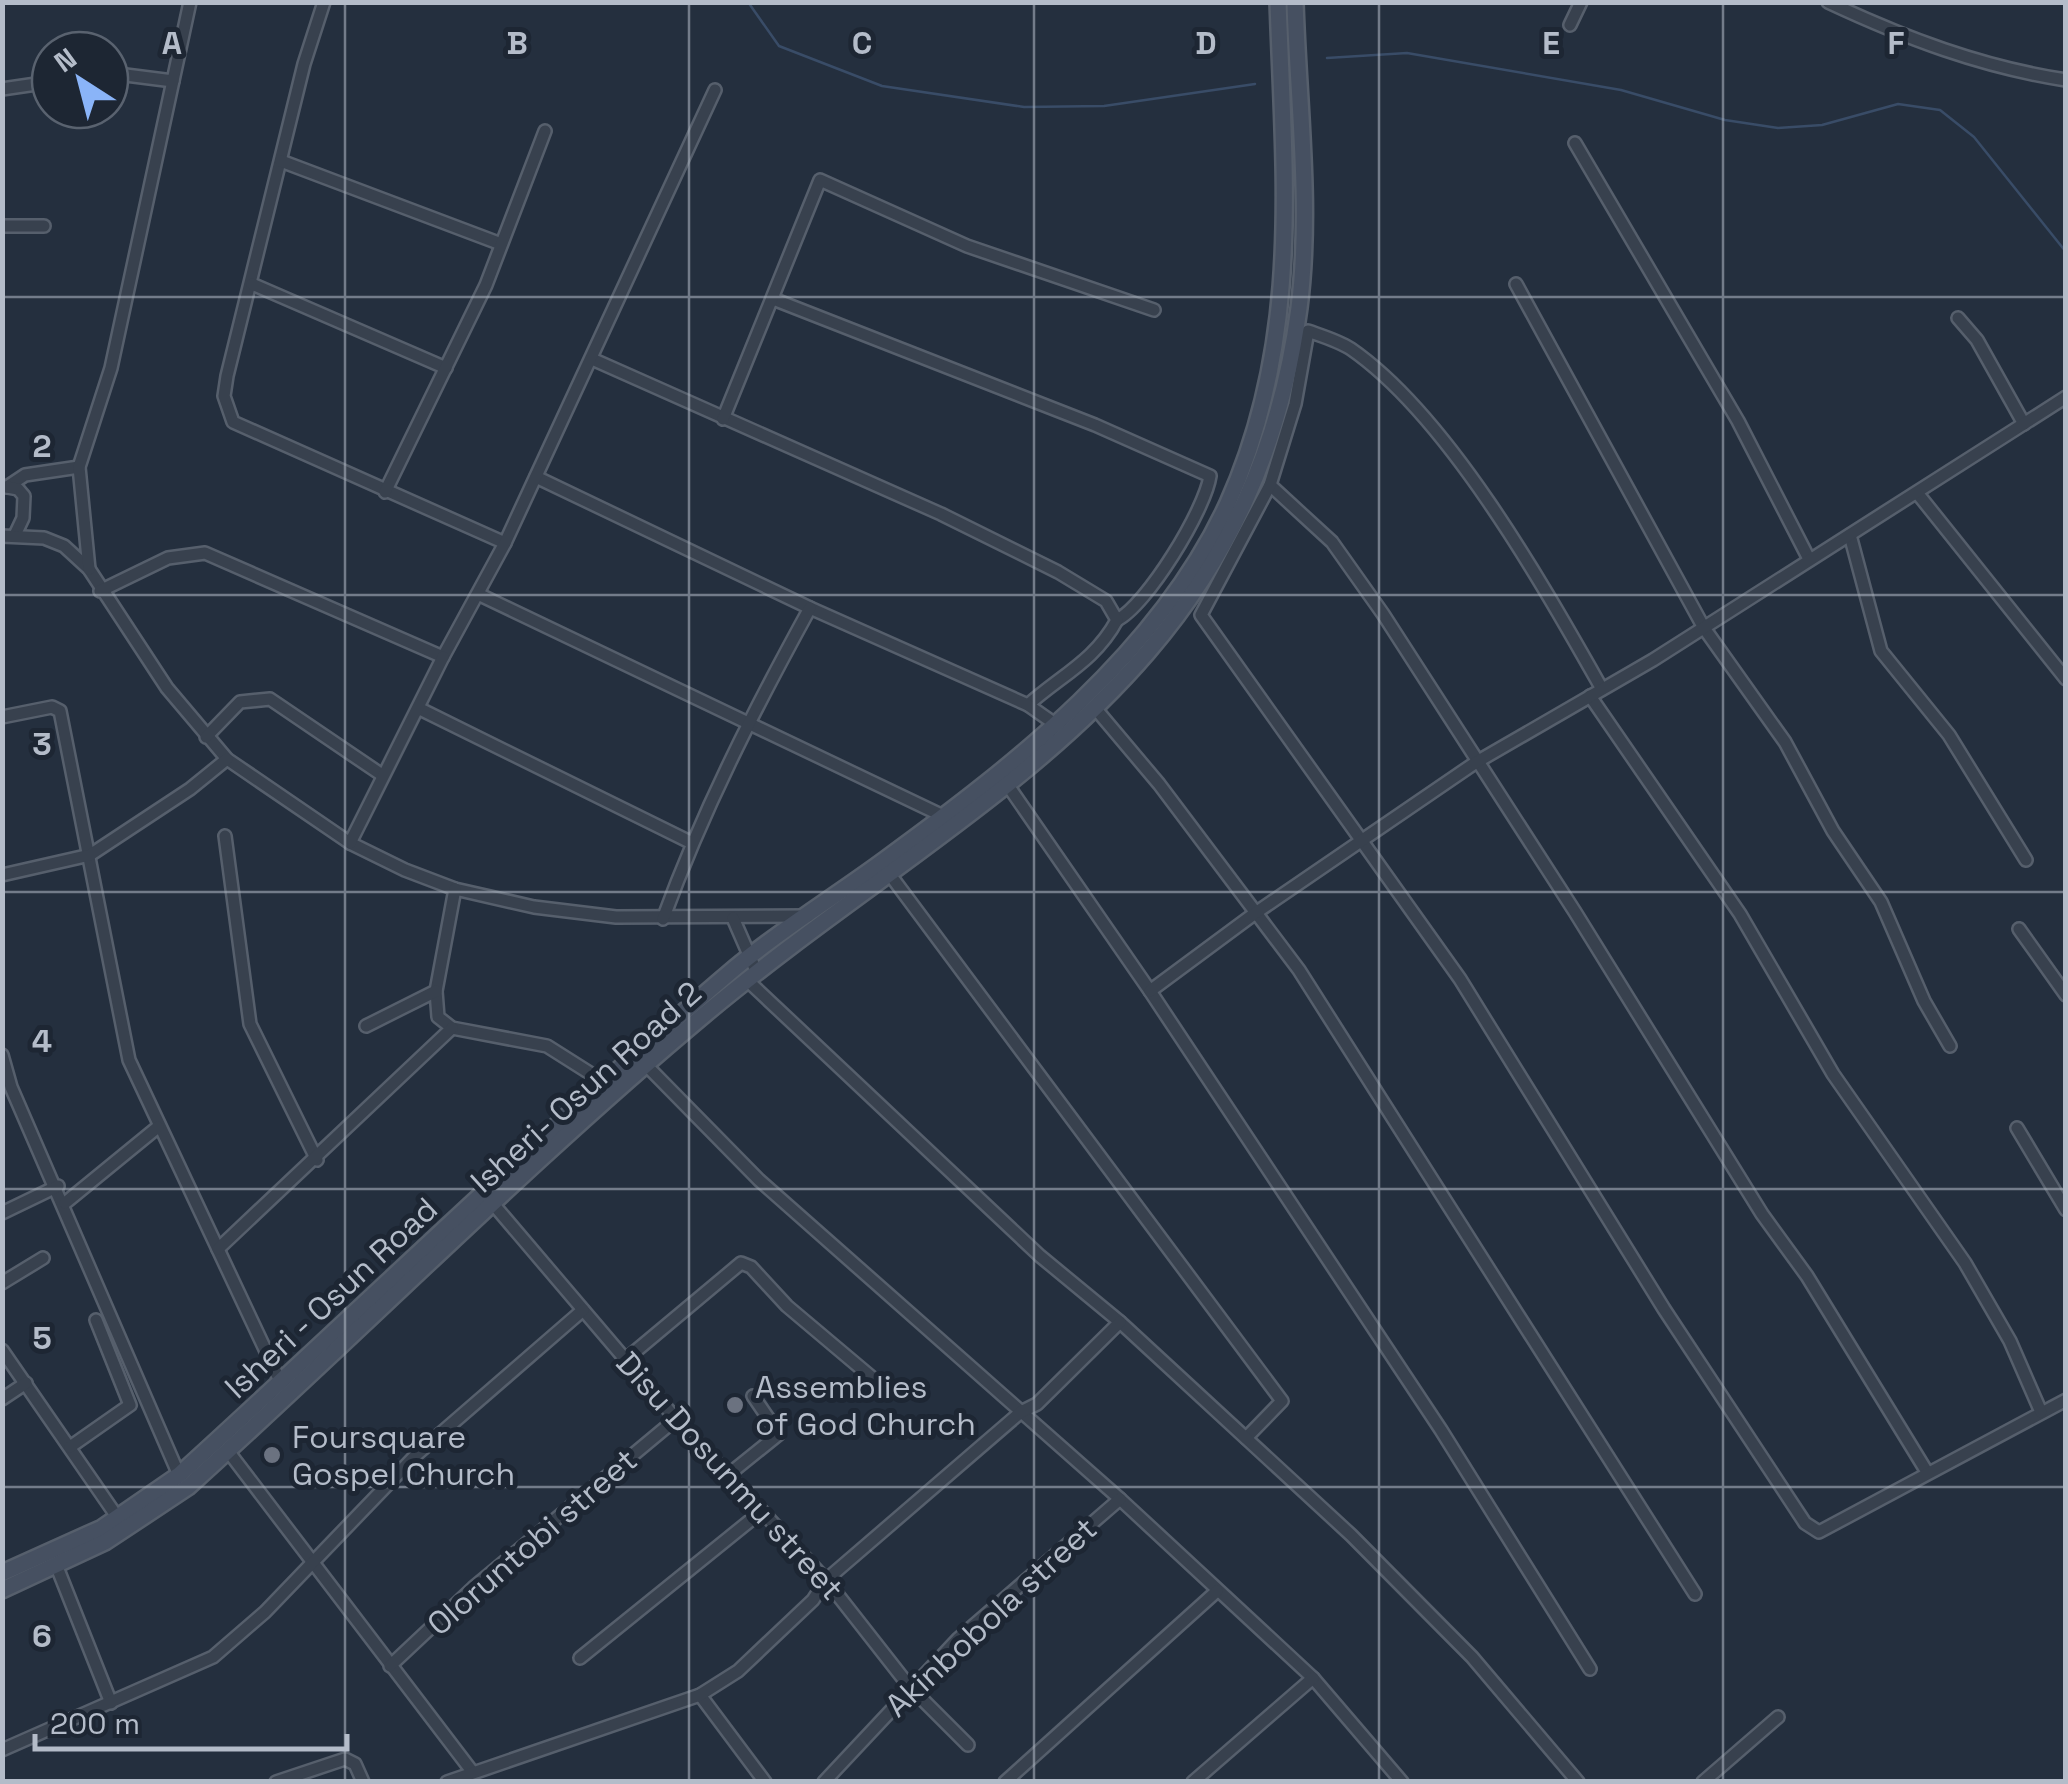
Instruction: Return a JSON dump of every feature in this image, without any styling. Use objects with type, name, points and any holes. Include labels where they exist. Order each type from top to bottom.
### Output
[{"type":"main road","name":"Isheri - Osun Road","points":[[2,1572],[44,1557],[118,1518],[179,1476],[749,956],[942,816],[1054,724],[1119,660],[1197,559],[1228,503],[1251,440],[1283,304],[1288,232],[1278,2]]},
{"type":"main road","name":"Isheri- Osun Road 2","points":[[2,1590],[57,1568],[158,1510],[228,1451],[648,1066],[752,977],[1009,787],[1095,708],[1188,600],[1242,510],[1267,445],[1296,324],[1304,232],[1295,2]]},
{"type":"street","points":[[89,569],[79,467],[112,368],[190,2]]},
{"type":"street","points":[[324,2],[304,64],[227,376],[226,412],[233,422],[384,492],[505,542]]},
{"type":"street","points":[[1570,25],[1581,2]]},
{"type":"street","points":[[1828,2],[1908,40],[2018,72],[2066,80]]},
{"type":"street","points":[[130,76],[172,81]]},
{"type":"street","points":[[2,89],[30,85]]},
{"type":"street","points":[[350,843],[505,542],[715,90]]},
{"type":"street","points":[[384,492],[446,368],[545,131]]},
{"type":"street","points":[[1575,143],[1738,421],[1809,559]]},
{"type":"street","points":[[281,161],[501,244]]},
{"type":"street","points":[[724,419],[817,183],[823,180],[967,246],[1154,310]]},
{"type":"street","points":[[2,226],[44,226]]},
{"type":"street","points":[[252,284],[446,368]]},
{"type":"street","points":[[1516,284],[1704,628],[1784,742],[1834,831],[1881,902],[1924,1001],[1950,1046]]},
{"type":"street","points":[[774,298],[1095,425],[1210,476],[1188,524],[1136,608],[1117,620],[1089,659],[1028,705]]},
{"type":"street","points":[[1958,318],[1977,340],[2024,424]]},
{"type":"street","points":[[1602,689],[1556,608],[1455,457],[1390,382],[1348,347],[1308,331],[1295,404],[1270,485],[1201,615],[1460,979],[1664,1309],[1805,1523],[1818,1532],[1839,1524],[1927,1472],[2066,1400]]},
{"type":"street","points":[[592,359],[941,514],[1058,572],[1106,601],[1117,620]]},
{"type":"street","points":[[1150,991],[1254,914],[1475,763],[1704,628],[2066,397]]},
{"type":"street","points":[[5,487],[24,475],[79,467]]},
{"type":"street","points":[[536,477],[810,608],[1028,705],[1054,724]]},
{"type":"street","points":[[1270,485],[1332,542],[1575,912],[1644,1030],[1762,1214],[1807,1276],[1927,1472]]},
{"type":"street","points":[[5,487],[18,489],[24,496],[23,518],[9,536]]},
{"type":"street","points":[[1918,494],[2066,680]]},
{"type":"street","points":[[1850,535],[1881,651],[1949,735],[2026,860]]},
{"type":"street","points":[[9,536],[44,538],[64,546],[89,569],[100,591],[206,738],[227,759],[350,843],[456,889],[534,907],[664,919],[806,913],[818,926]]},
{"type":"street","points":[[100,591],[168,558],[205,553],[444,657]]},
{"type":"street","points":[[478,594],[942,816]]},
{"type":"street","points":[[664,919],[690,842],[747,722],[810,608]]},
{"type":"street","points":[[1590,696],[1740,914],[1832,1074],[1965,1263],[2010,1341],[2041,1412]]},
{"type":"street","points":[[206,738],[240,702],[270,699],[382,776]]},
{"type":"street","points":[[2,717],[52,708],[60,711],[129,1060],[155,1108],[158,1127],[280,1381]]},
{"type":"street","points":[[418,708],[690,842]]},
{"type":"street","points":[[1095,708],[1158,784],[1310,987],[1694,1594]]},
{"type":"street","points":[[2,874],[90,855],[190,789],[227,759]]},
{"type":"street","points":[[1009,787],[1150,991],[1441,1430],[1590,1668]]},
{"type":"street","points":[[225,836],[250,1024],[318,1160]]},
{"type":"street","points":[[891,876],[1282,1401],[1246,1438]]},
{"type":"street","points":[[456,889],[436,991],[438,1017],[452,1028],[548,1046],[607,1084]]},
{"type":"street","points":[[733,918],[749,956],[752,977],[1040,1256],[1120,1322],[1351,1535],[1472,1657],[1578,1782]]},
{"type":"street","points":[[2018,929],[2066,995]]},
{"type":"street","points":[[366,1026],[436,991]]},
{"type":"street","points":[[218,1249],[318,1160],[452,1028]]},
{"type":"street","points":[[2,1055],[7,1088],[58,1186],[179,1476]]},
{"type":"street","points":[[648,1066],[759,1180],[1120,1498],[1313,1678],[1402,1782]]},
{"type":"street","points":[[65,1203],[158,1127]]},
{"type":"street","points":[[2017,1128],[2066,1210]]},
{"type":"street","points":[[2,1214],[58,1186]]},
{"type":"street","name":"Disu Dosunmu street","points":[[494,1206],[676,1419],[826,1580],[909,1686],[968,1745]]},
{"type":"street","points":[[2,1283],[43,1258]]},
{"type":"street","points":[[626,1360],[740,1263],[751,1267],[787,1306],[876,1381]]},
{"type":"street","points":[[2,1750],[212,1656],[265,1612],[416,1454],[583,1310]]},
{"type":"street","points":[[70,1447],[130,1404],[96,1320]]},
{"type":"street","points":[[447,1782],[471,1770],[700,1696],[738,1671],[812,1600],[826,1580],[1021,1412],[1038,1404],[1120,1322]]},
{"type":"street","points":[[4,1356],[118,1518]]},
{"type":"street","points":[[2,1400],[26,1383]]},
{"type":"street","points":[[728,1475],[779,1434],[753,1396]]},
{"type":"street","name":"Oloruntobi street","points":[[390,1666],[474,1588],[676,1419]]},
{"type":"street","points":[[228,1451],[471,1770]]},
{"type":"street","name":"Akinbobola street","points":[[824,1782],[909,1686],[1120,1498]]},
{"type":"street","points":[[580,1658],[762,1511]]},
{"type":"street","points":[[57,1568],[111,1703]]},
{"type":"street","points":[[1005,1782],[1216,1591]]},
{"type":"street","points":[[1193,1782],[1313,1678]]},
{"type":"street","points":[[700,1696],[765,1782]]},
{"type":"street","points":[[1704,1782],[1778,1717]]},
{"type":"street","points":[[276,1782],[336,1760],[356,1764],[363,1782]]},
{"type":"waterway","points":[[748,2],[779,46],[882,86],[1024,107],[1104,106],[1255,84]]},
{"type":"waterway","points":[[1327,58],[1407,53],[1621,90],[1725,120],[1778,128],[1822,125],[1898,104],[1940,110],[1974,137],[2066,252]]},
{"type":"place","name":"Assemblies of God Church","points":[[735,1405]]},
{"type":"place","name":"Foursquare Gospel Church","points":[[272,1455]]}]
